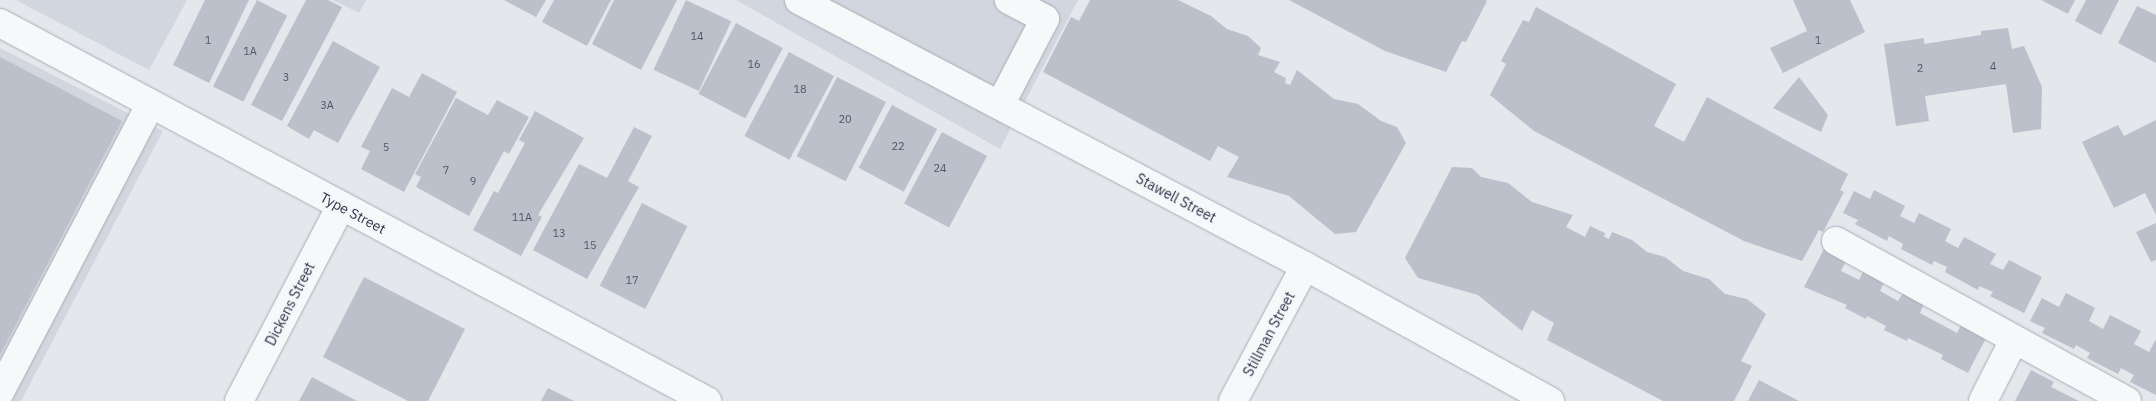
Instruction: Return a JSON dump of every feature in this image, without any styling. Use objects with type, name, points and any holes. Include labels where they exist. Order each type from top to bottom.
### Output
[{"type":"street","name":"Stawell Street","points":[[799,0],[1305,266],[1550,401]]},
{"type":"street","points":[[1000,105],[1045,19],[1010,0]]},
{"type":"street","name":"Type Street","points":[[0,23],[150,105],[707,401]]},
{"type":"street","points":[[0,392],[150,105]]},
{"type":"street","name":"Dickens Street","points":[[239,401],[341,206]]},
{"type":"street","points":[[1836,241],[2127,401]]},
{"type":"street","name":"Stillman Street","points":[[1233,401],[1305,266]]},
{"type":"street","points":[[1983,401],[2014,340]]},
{"type":"shaded area","points":[[16,0],[187,0],[149,70]]},
{"type":"shaded area","points":[[333,0],[366,0],[359,13]]},
{"type":"shaded area","points":[[736,0],[1078,0],[1000,149]]},
{"type":"shaded area","points":[[0,48],[163,131],[21,401],[0,401]]},
{"type":"building","points":[[205,0],[249,0],[209,83],[173,65]]},
{"type":"building","points":[[257,0],[287,15],[243,102],[213,86]]},
{"type":"building","points":[[306,0],[328,0],[342,7],[282,121],[251,105]]},
{"type":"building","points":[[504,0],[546,0],[536,17]]},
{"type":"building","points":[[554,0],[611,0],[587,46],[542,22]]},
{"type":"building","points":[[614,0],[677,0],[641,70],[592,44]]},
{"type":"building","points":[[686,0],[731,21],[699,91],[653,70]]},
{"type":"building","points":[[1090,0],[1178,0],[1211,16],[1227,29],[1248,36],[1261,48],[1258,55],[1280,62],[1274,72],[1286,78],[1285,83],[1290,85],[1297,70],[1334,99],[1358,104],[1381,121],[1397,127],[1406,143],[1356,232],[1335,234],[1289,196],[1227,177],[1239,157],[1218,146],[1210,161],[1043,72],[1071,17],[1079,21]]},
{"type":"building","points":[[1289,0],[1487,1],[1466,42],[1462,41],[1446,72],[1385,51]]},
{"type":"building","points":[[1793,0],[1850,0],[1865,32],[1783,73],[1770,48],[1807,31]]},
{"type":"building","points":[[2041,0],[2075,0],[2068,14]]},
{"type":"building","points":[[2086,0],[2119,0],[2101,35],[2075,21]]},
{"type":"building","points":[[2137,6],[2156,15],[2156,63],[2118,43]]},
{"type":"building","points":[[1536,7],[1676,84],[1654,126],[1684,142],[1707,97],[1848,174],[1840,190],[1844,192],[1823,232],[1819,230],[1802,261],[1744,241],[1534,131],[1490,95],[1506,64],[1501,61],[1523,20],[1529,22]]},
{"type":"building","points":[[736,23],[783,48],[745,119],[698,94]]},
{"type":"building","points":[[2008,28],[2012,49],[2024,46],[2042,87],[2041,129],[2013,133],[2006,84],[1925,96],[1929,121],[1896,126],[1884,44],[1924,38],[1924,44],[1981,35],[1981,31]]},
{"type":"building","points":[[333,41],[380,67],[338,143],[314,130],[309,139],[287,126]]},
{"type":"building","points":[[789,52],[834,76],[789,160],[744,136]]},
{"type":"building","points":[[0,57],[122,121],[0,355]]},
{"type":"building","points":[[422,73],[457,92],[404,192],[361,169],[370,151],[361,147],[392,88],[409,97]]},
{"type":"building","points":[[837,77],[886,102],[846,181],[797,156]]},
{"type":"building","points":[[1799,77],[1828,115],[1821,132],[1773,108]]},
{"type":"building","points":[[456,98],[488,115],[497,100],[529,117],[509,154],[504,151],[469,216],[416,187],[421,177],[415,174]]},
{"type":"building","points":[[892,105],[937,129],[904,192],[859,168]]},
{"type":"building","points":[[535,111],[584,138],[538,215],[542,217],[521,256],[473,230],[494,191],[498,193],[525,143],[519,140]]},
{"type":"building","points":[[2156,120],[2156,215],[2145,193],[2114,208],[2082,142],[2118,125],[2124,136]]},
{"type":"building","points":[[634,127],[652,136],[628,181],[639,187],[587,279],[533,250],[579,164],[607,178]]},
{"type":"building","points":[[942,132],[987,156],[949,227],[904,204]]},
{"type":"building","points":[[1452,167],[1472,168],[1481,177],[1508,183],[1532,202],[1573,215],[1566,227],[1585,237],[1590,226],[1605,233],[1604,237],[1609,239],[1612,232],[1632,240],[1647,252],[1665,257],[1683,271],[1709,279],[1725,294],[1747,299],[1766,314],[1741,361],[1752,366],[1734,401],[1663,401],[1547,340],[1554,323],[1532,310],[1522,331],[1478,295],[1418,278],[1405,258]]},
{"type":"building","points":[[1874,190],[1905,206],[1900,216],[1914,223],[1919,213],[1951,229],[1945,241],[1958,248],[1964,237],[1996,254],[1990,264],[2003,270],[2009,260],[2042,277],[2024,313],[1990,296],[1993,292],[1979,286],[1978,290],[1945,272],[1947,267],[1934,261],[1932,265],[1901,249],[1903,244],[1889,236],[1887,241],[1855,224],[1858,220],[1843,213],[1854,191],[1870,199]]},
{"type":"building","points":[[642,203],[687,226],[645,309],[600,286]]},
{"type":"building","points":[[2156,223],[2156,260],[2151,262],[2136,232]]},
{"type":"building","points":[[1824,249],[1846,261],[1841,271],[1859,280],[1863,272],[1884,283],[1880,291],[1898,301],[1903,293],[1924,304],[1920,313],[1957,333],[1963,321],[1988,334],[1968,373],[1941,359],[1943,355],[1908,338],[1907,341],[1884,330],[1886,326],[1867,316],[1866,319],[1845,308],[1847,305],[1804,287]]},
{"type":"building","points":[[364,277],[465,329],[428,401],[408,401],[323,357]]},
{"type":"building","points":[[2066,293],[2095,308],[2089,321],[2103,329],[2110,315],[2141,331],[2134,344],[2149,352],[2156,339],[2156,395],[2130,382],[2134,375],[2121,368],[2118,374],[2087,358],[2090,353],[2076,345],[2074,349],[2042,333],[2045,328],[2030,321],[2042,298],[2059,307]]},
{"type":"building","points":[[2031,370],[2054,382],[2051,387],[2079,401],[2015,401]]},
{"type":"building","points":[[312,377],[357,401],[299,401]]},
{"type":"building","points":[[1759,380],[1799,401],[1748,401]]},
{"type":"building","points":[[548,388],[574,401],[541,401]]}]
